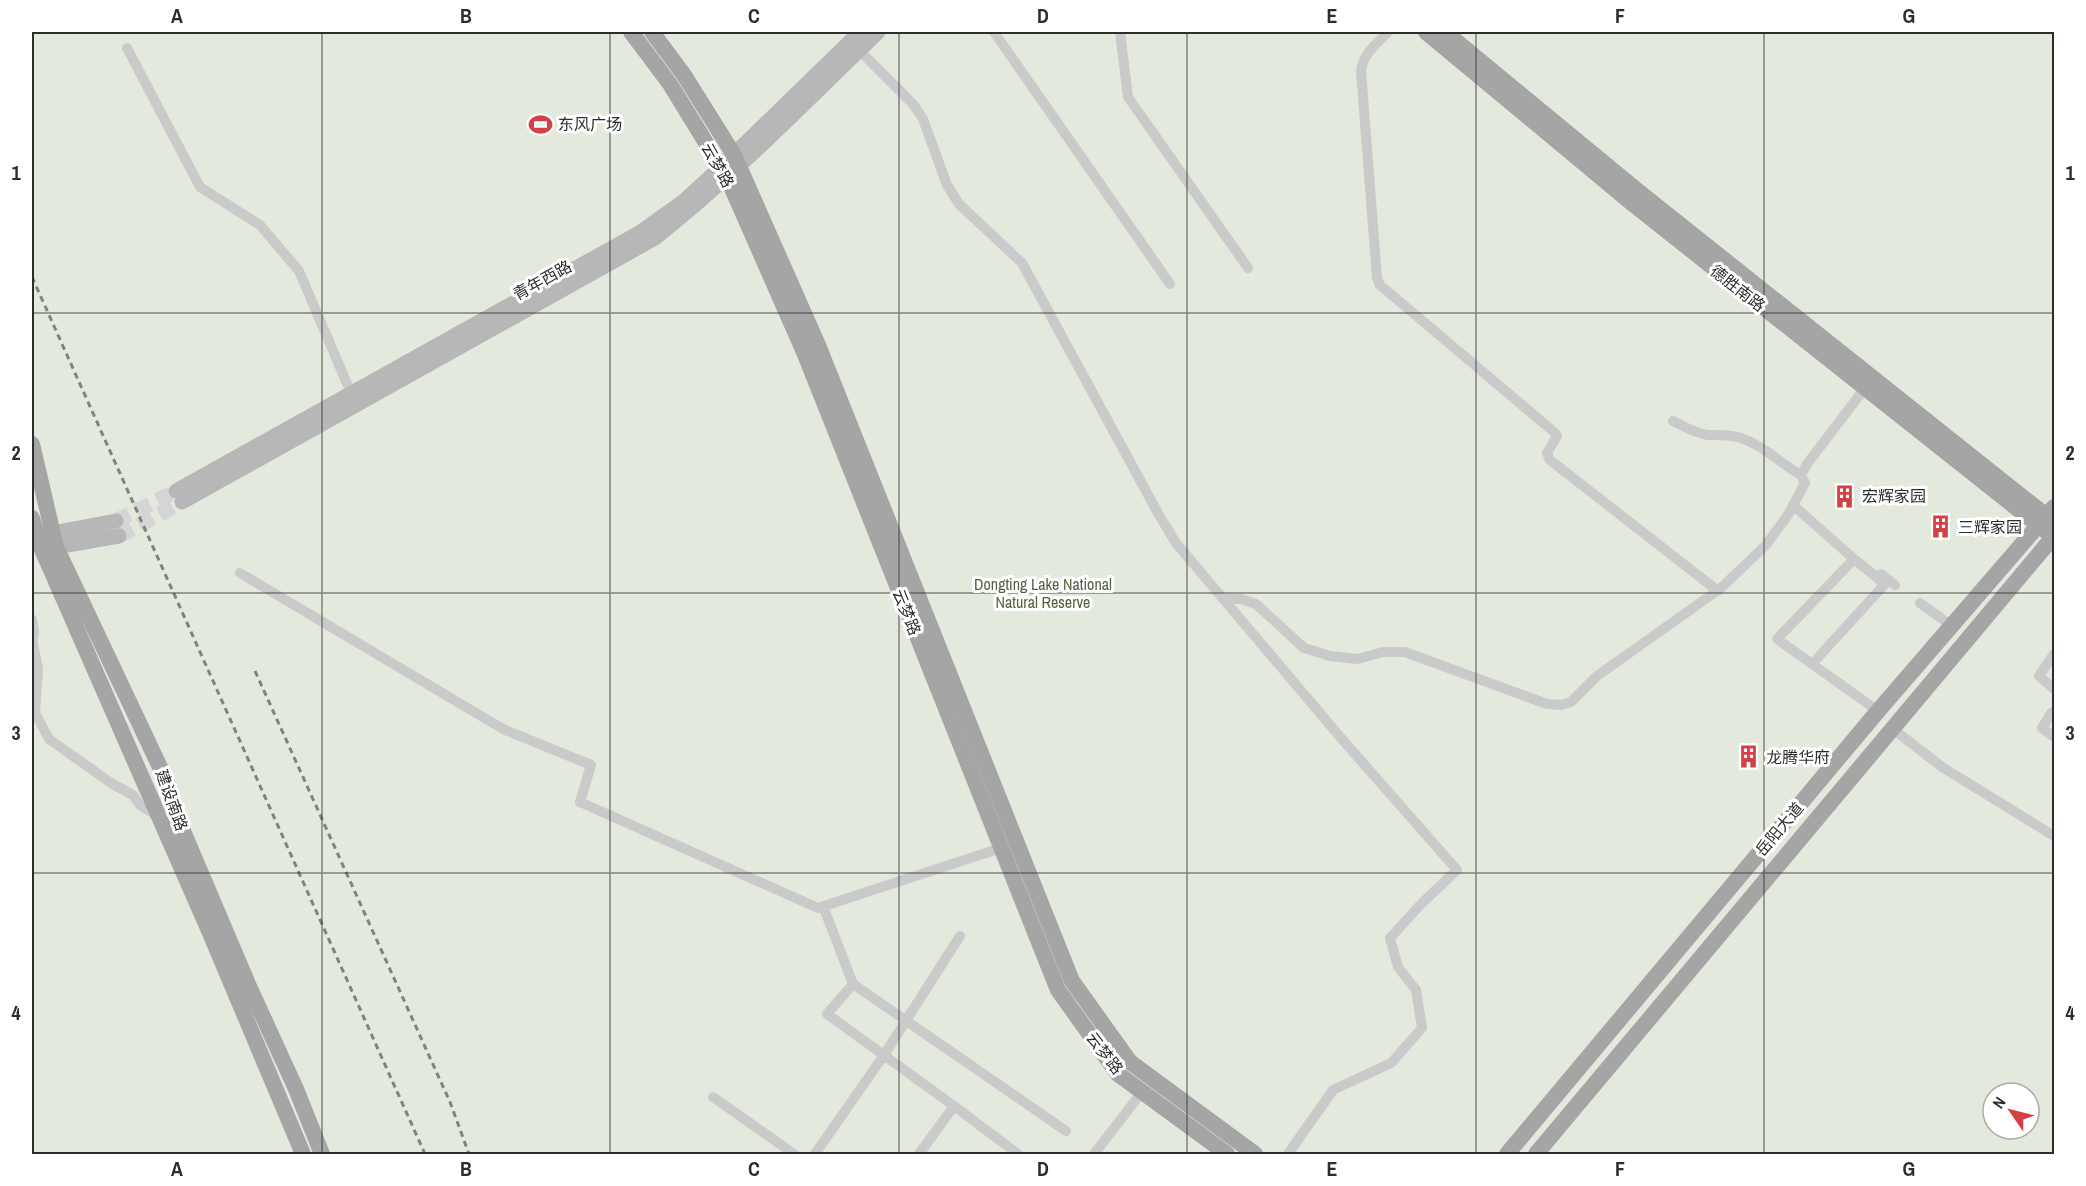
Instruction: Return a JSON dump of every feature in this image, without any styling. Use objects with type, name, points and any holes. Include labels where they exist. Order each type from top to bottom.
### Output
[{"type":"main road","name":"云梦路","points":[[631,32],[731,166],[1058,990],[1118,1074],[1227,1155]]},
{"type":"main road","points":[[652,32],[684,75],[823,356],[1072,981],[1130,1062],[1255,1155]]},
{"type":"main road","name":"青年西路","points":[[860,32],[731,166],[690,210],[655,238],[179,496],[351,393],[639,233],[731,166],[878,32]]},
{"type":"main road","name":"德胜南路","points":[[1426,32],[1633,204],[1865,388],[2051,526]]},
{"type":"main road","name":"德胜南路","points":[[1445,32],[2051,526]]},
{"type":"main road","name":"建设南路","points":[[32,444],[40,536],[303,1155]]},
{"type":"main road","name":"岳阳大道","points":[[1507,1155],[1878,711],[1952,626],[2051,526]]},
{"type":"main road","name":"岳阳大道","points":[[1536,1155],[1893,729],[2051,526]]},
{"type":"main road","points":[[40,536],[117,529]]},
{"type":"main road","name":"建设南路","points":[[40,536],[167,782],[180,824],[248,984],[296,1089],[322,1155]]},
{"type":"street","points":[[994,32],[1170,284]]},
{"type":"street","points":[[1120,32],[1128,97],[1248,268]]},
{"type":"street","points":[[1388,32],[1367,53],[1362,61],[1361,71],[1377,278],[1380,285],[1554,432],[1557,436],[1547,453],[1550,460],[1718,591]]},
{"type":"street","points":[[128,48],[200,187],[260,225],[299,271],[351,393]]},
{"type":"street","points":[[859,50],[913,104],[923,119],[947,185],[955,198],[1022,263],[1166,528],[1188,558],[1341,738],[1457,870],[1390,938],[1398,967],[1416,990],[1422,1028],[1390,1064],[1333,1090],[1288,1155]]},
{"type":"street","points":[[1801,475],[1865,388]]},
{"type":"street","points":[[1224,599],[1241,599],[1256,604],[1304,648],[1330,656],[1358,659],[1383,652],[1405,652],[1548,704],[1561,705],[1571,702],[1597,676],[1718,591],[1766,545],[1793,506],[1805,483],[1801,475],[1754,443],[1718,433],[1707,435],[1673,421]]},
{"type":"street","points":[[1793,506],[1885,584],[1812,664]]},
{"type":"street","points":[[1793,506],[1803,511],[1895,585]]},
{"type":"street","points":[[1854,559],[1778,639],[1878,711]]},
{"type":"street","points":[[240,573],[503,729],[591,765],[580,802],[818,908],[1001,848]]},
{"type":"street","points":[[1920,603],[1952,626]]},
{"type":"street","points":[[32,620],[34,632],[32,644],[38,668],[35,713],[49,739],[102,777],[133,795],[140,805],[159,818]]},
{"type":"street","points":[[2055,654],[2039,676],[2055,689]]},
{"type":"street","points":[[2055,714],[2052,712],[2042,728],[2055,736]]},
{"type":"street","points":[[1893,729],[1942,767],[2055,836]]},
{"type":"street","points":[[824,906],[853,984],[1066,1131]]},
{"type":"street","points":[[814,1155],[884,1055],[960,936]]},
{"type":"street","points":[[853,984],[827,1014],[1018,1155]]},
{"type":"street","points":[[1094,1155],[1142,1092]]},
{"type":"street","points":[[713,1097],[794,1155]]},
{"type":"street","points":[[919,1155],[954,1106]]},
{"type":"green space","name":"Dongting Lake National Natural Reserve","points":[[32,32],[2054,32],[2054,1154],[32,1154]]},
{"type":"tunnel","points":[[116,521],[176,491]]},
{"type":"tunnel","points":[[119,536],[182,502]]},
{"type":"railway","points":[[32,277],[425,1154]]},
{"type":"railway","points":[[255,671],[450,1102],[469,1154]]},
{"type":"place","name":"东风广场","points":[[540,124]]},
{"type":"place","name":"宏辉家园","points":[[1844,496]]},
{"type":"place","name":"三辉家园","points":[[1940,527]]},
{"type":"place","name":"龙腾华府","points":[[1748,757]]}]
